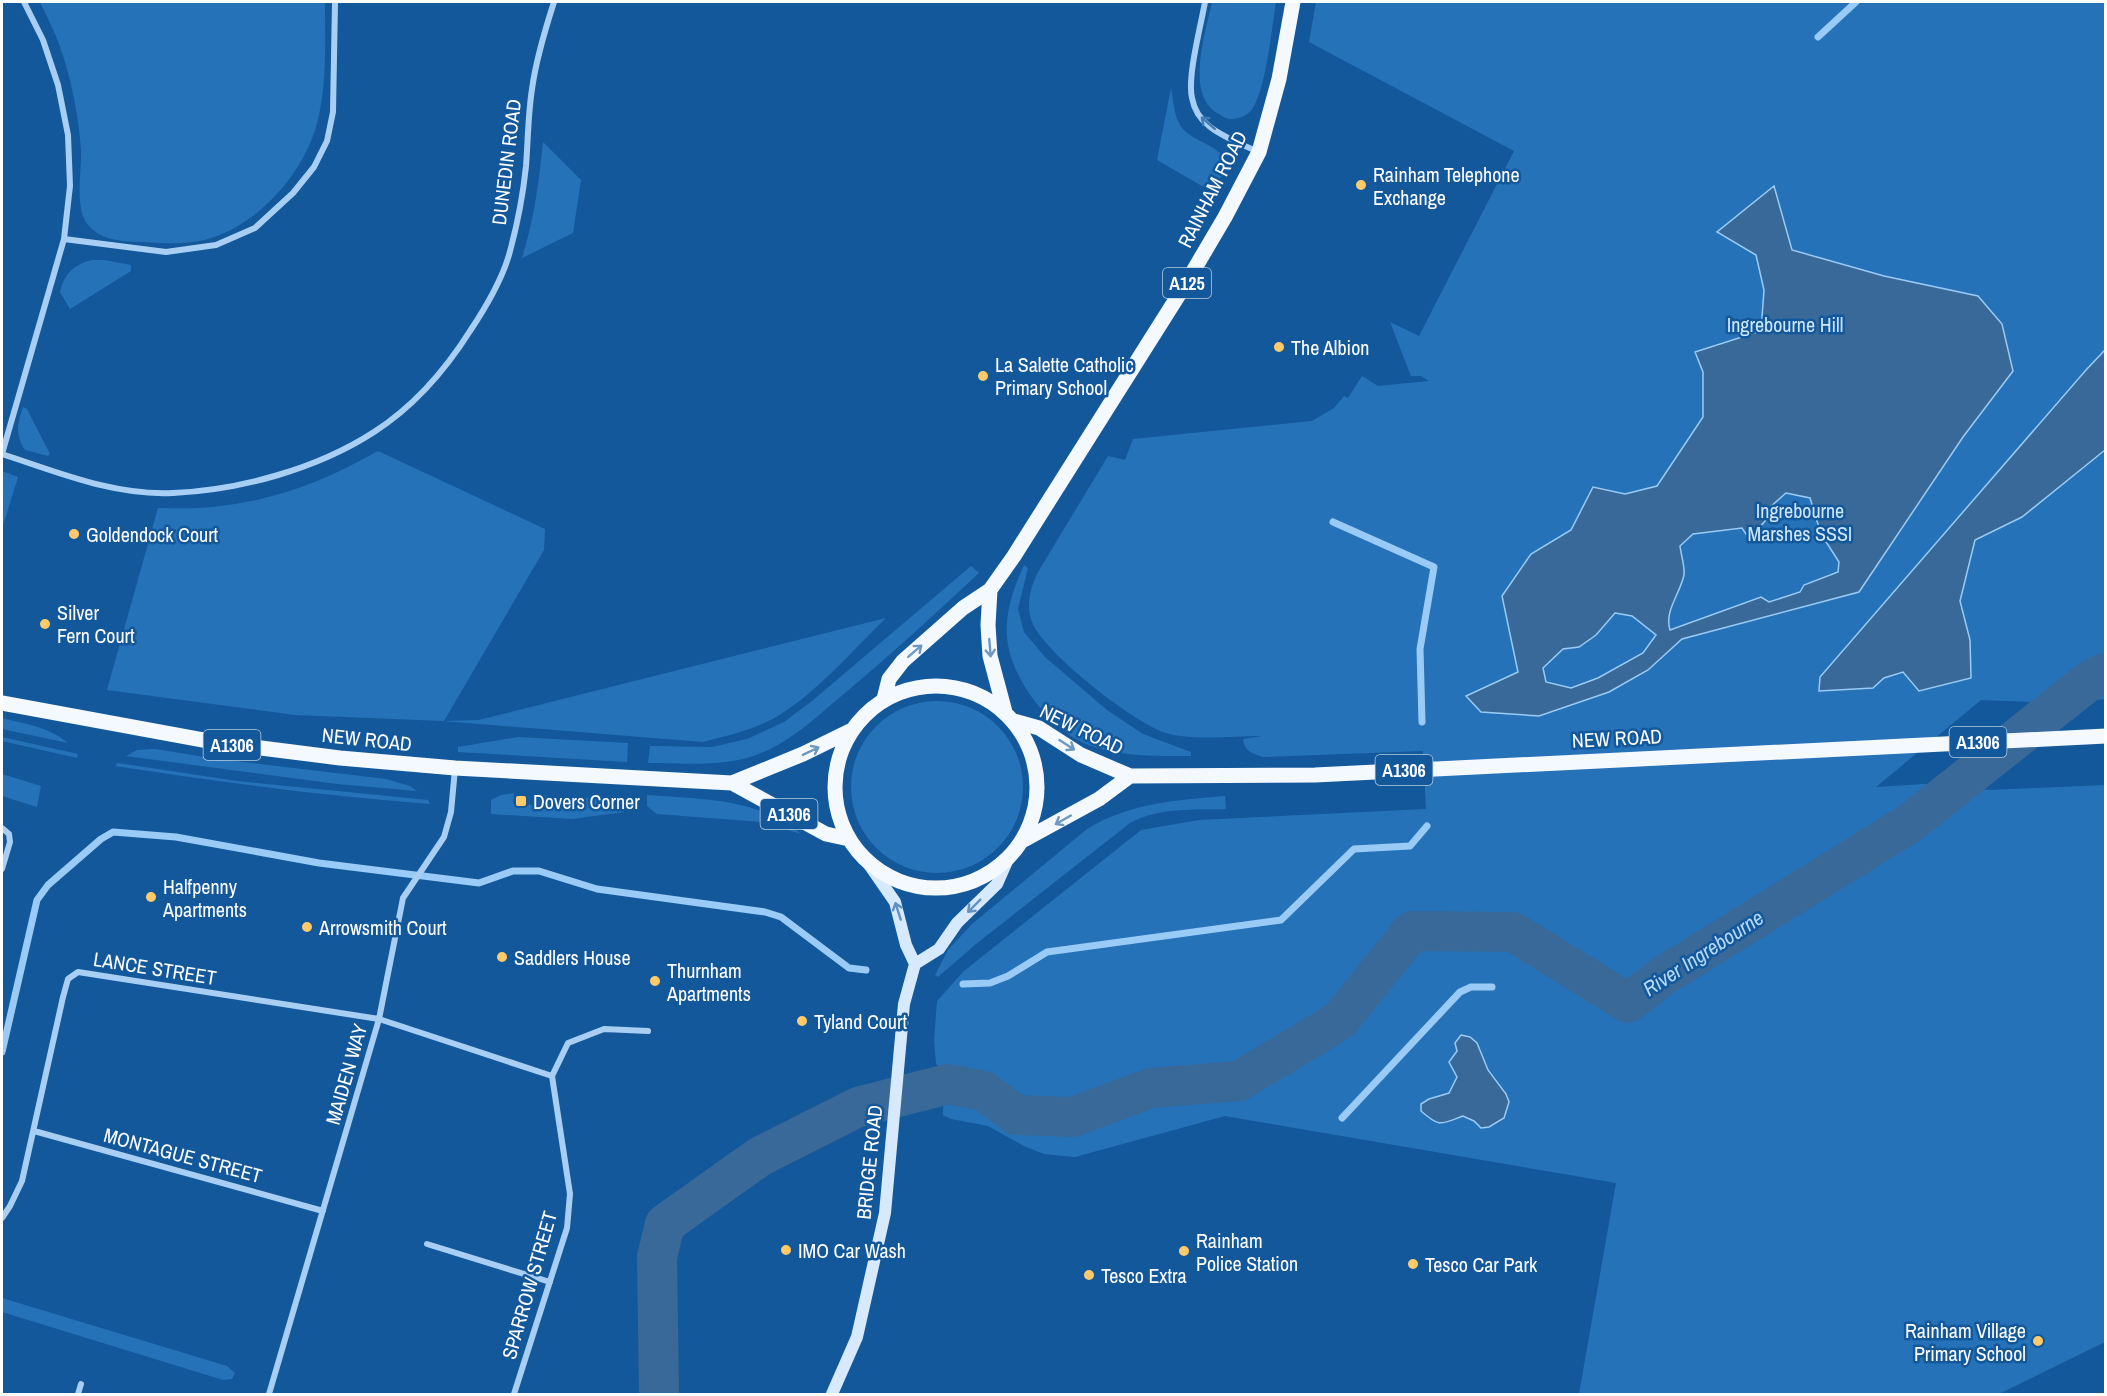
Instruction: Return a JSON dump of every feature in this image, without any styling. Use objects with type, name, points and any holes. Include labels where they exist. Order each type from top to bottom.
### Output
[{"type":"main road","name":"RAINHAM ROAD","points":[[884,699],[889,679],[903,661],[963,608],[990,590],[1014,556],[1185,285],[1225,217],[1259,152],[1279,79],[1293,2]]},
{"type":"main road","points":[[990,590],[988,625],[990,656],[1010,716],[1030,746],[1038,775],[1036,804],[1022,841],[1008,859],[997,884],[957,923],[939,949],[915,964],[906,945],[895,902],[849,839],[837,814],[834,785],[838,757],[850,731],[860,719],[884,699],[914,687],[947,685],[978,694],[1010,716]]},
{"type":"main road","name":"NEW ROAD","points":[[2,703],[214,742],[351,759],[455,768],[732,783],[803,754],[850,731]]},
{"type":"main road","name":"NEW ROAD","points":[[1010,716],[1039,728],[1081,755],[1130,776],[1315,775],[2106,736]]},
{"type":"main road","name":"NEW ROAD","points":[[1022,841],[1099,799],[1130,776]]},
{"type":"main road","name":"NEW ROAD","points":[[732,783],[826,834],[849,839]]},
{"type":"main road","points":[[868,863],[894,879],[924,888],[934,888],[954,887],[983,877],[1008,859]]},
{"type":"main road","name":"BRIDGE ROAD","points":[[832,1395],[857,1337],[885,1213],[904,1004],[915,964]]},
{"type":"street","points":[[2,454],[64,239],[69,186],[68,135],[58,85],[43,40],[24,2]]},
{"type":"street","points":[[64,239],[166,252],[216,246],[255,228],[293,193],[314,167],[327,141],[333,112],[335,2]]},
{"type":"street","name":"DUNEDIN ROAD","points":[[2,454],[93,484],[172,493],[243,484],[292,471],[375,432],[411,403],[436,377],[463,343],[489,303],[508,257],[520,210],[532,90],[538,55],[554,2]]},
{"type":"street","points":[[1205,2],[1192,73],[1192,100],[1202,119],[1210,128],[1259,152]]},
{"type":"street","name":"MAIDEN WAY","points":[[269,1395],[379,1019],[399,916],[405,896],[444,837],[451,812],[455,768]]},
{"type":"street","points":[[2,828],[9,834],[10,843],[2,869]]},
{"type":"street","name":"LANCE STREET","points":[[2,1218],[22,1181],[68,979],[78,972],[379,1019]]},
{"type":"street","points":[[379,1019],[552,1077],[568,1043],[604,1029],[648,1031]]},
{"type":"street","name":"SPARROW STREET","points":[[514,1395],[567,1228],[570,1194],[552,1077]]},
{"type":"street","name":"MONTAGUE STREET","points":[[34,1131],[323,1211]]},
{"type":"street","points":[[428,1244],[550,1282]]},
{"type":"street","points":[[78,1395],[81,1384]]},
{"type":"green space","points":[[40,2],[325,2],[322,101],[314,134],[295,172],[282,189],[250,218],[208,239],[180,243],[131,242],[112,239],[95,231],[88,225],[81,209],[81,150],[71,84],[58,41]]},
{"type":"green space","points":[[1212,2],[1276,2],[1262,85],[1254,106],[1245,116],[1238,118],[1230,119],[1220,115],[1208,105],[1202,93],[1200,62]]},
{"type":"green space","points":[[1316,2],[2105,2],[2105,699],[2062,703],[1981,700],[1876,787],[1924,784],[1991,790],[2105,785],[2105,1342],[1999,1394],[1579,1394],[1616,1183],[1225,1116],[1075,1157],[1044,1154],[988,1126],[951,1119],[943,1115],[944,1071],[936,1064],[934,1040],[937,1001],[964,971],[1141,830],[1199,820],[1426,809],[1423,751],[1263,757],[1247,749],[1243,739],[1262,736],[1201,737],[1166,733],[1152,727],[1113,702],[1072,669],[1041,637],[1033,624],[1029,611],[1031,591],[1038,572],[1108,456],[1125,460],[1133,439],[1312,421],[1334,408],[1344,396],[1348,398],[1362,376],[1378,386],[1429,381],[1421,376],[1411,376],[1390,322],[1419,336],[1514,151],[1309,42]]},
{"type":"green space","points":[[1171,88],[1176,114],[1182,128],[1216,150],[1227,163],[1214,193],[1157,160]]},
{"type":"green space","points":[[543,142],[581,180],[573,233],[522,258],[536,201]]},
{"type":"green space","points":[[92,260],[131,265],[131,271],[70,309],[60,292],[64,280],[75,267]]},
{"type":"green space","points":[[23,407],[27,409],[50,454],[48,456],[25,450],[22,445],[18,429]]},
{"type":"green space","points":[[378,451],[545,529],[544,550],[444,721],[479,720],[886,618],[822,682],[795,705],[753,728],[703,742],[443,721],[295,715],[107,690],[158,508],[213,507],[258,500],[298,488],[338,472]]},
{"type":"green space","points":[[2,471],[18,477],[2,529]]},
{"type":"green space","points":[[1024,565],[1028,568],[1018,609],[1024,632],[1045,657],[1107,710],[1143,734],[1191,752],[1191,756],[1137,755],[1099,748],[1072,737],[1046,714],[1034,700],[1015,668],[1007,637],[1009,609]]},
{"type":"green space","points":[[971,566],[979,573],[875,668],[788,739],[753,756],[727,762],[648,763],[650,746],[712,747],[747,739],[784,722],[812,701]]},
{"type":"green space","points":[[937,701],[970,708],[985,715],[998,726],[1009,739],[1016,754],[1023,787],[1016,820],[1009,835],[998,848],[985,859],[970,866],[937,873],[904,866],[889,859],[876,848],[865,835],[858,820],[851,787],[858,754],[865,739],[876,726],[889,715],[904,708]]},
{"type":"green space","points":[[2,718],[45,730],[68,743],[2,729]]},
{"type":"green space","points":[[2,737],[78,754],[77,758],[2,741]]},
{"type":"green space","points":[[518,737],[628,743],[627,762],[458,752],[458,747]]},
{"type":"green space","points":[[155,749],[386,779],[410,786],[417,791],[337,784],[126,756],[137,750]]},
{"type":"green space","points":[[118,763],[237,781],[428,800],[430,804],[233,783],[115,766]]},
{"type":"green space","points":[[2,774],[41,786],[37,807],[2,796]]},
{"type":"green space","points":[[514,793],[513,804],[534,805],[534,795],[625,800],[624,812],[572,819],[491,814],[491,800],[501,795]]},
{"type":"green space","points":[[647,795],[728,802],[748,807],[767,813],[801,834],[762,822],[657,814],[647,806]]},
{"type":"green space","points":[[1225,796],[1226,809],[1165,812],[1130,823],[976,944],[938,977],[935,975],[948,950],[972,924],[1087,829],[1103,820],[1136,808],[1171,801]]},
{"type":"green space","points":[[2,1298],[227,1366],[235,1373],[232,1379],[223,1380],[2,1312]]},
{"type":"shaded area","points":[[1774,186],[1792,250],[1884,276],[1978,296],[2002,324],[2013,371],[1963,437],[1859,592],[1682,639],[1648,670],[1609,692],[1539,716],[1481,712],[1466,696],[1518,672],[1502,596],[1531,554],[1571,530],[1593,487],[1625,494],[1657,486],[1703,417],[1703,372],[1695,352],[1761,331],[1764,290],[1756,255],[1717,232]],"holes":[[[1786,493],[1810,498],[1821,534],[1839,562],[1838,572],[1804,585],[1800,592],[1769,602],[1761,597],[1670,630],[1669,616],[1684,575],[1680,546],[1693,534],[1742,528],[1746,534],[1755,530],[1767,518],[1768,509]],[[1615,613],[1632,616],[1656,635],[1643,653],[1598,678],[1571,688],[1546,682],[1543,668],[1563,649],[1579,647],[1596,635]]]},
{"type":"shaded area","points":[[2105,350],[2105,450],[2022,517],[1975,540],[1960,601],[1970,640],[1971,678],[1919,691],[1903,672],[1884,678],[1873,688],[1819,691],[1820,677]]},
{"type":"shaded area","points":[[1461,1035],[1470,1037],[1477,1043],[1488,1070],[1506,1094],[1509,1102],[1504,1118],[1489,1127],[1481,1128],[1474,1121],[1463,1116],[1441,1123],[1432,1120],[1421,1111],[1421,1104],[1449,1093],[1457,1077],[1449,1062],[1457,1051],[1455,1043]]},
{"type":"waterway","points":[[1818,37],[1856,2]]},
{"type":"waterway","points":[[1333,522],[1434,567],[1420,649],[1422,722]]},
{"type":"waterway","name":"River Ingrebourne","points":[[659,1394],[657,1257],[665,1224],[759,1157],[858,1107],[948,1084],[984,1091],[1016,1115],[1072,1117],[1151,1088],[1239,1081],[1339,1021],[1412,931],[1513,932],[1628,1003],[1663,976],[1910,823],[2089,681],[2106,672]]},
{"type":"waterway","points":[[963,984],[990,983],[1008,976],[1047,952],[1281,920],[1354,849],[1410,846],[1427,826]]},
{"type":"waterway","points":[[2,1052],[37,900],[48,885],[101,839],[113,832],[176,837],[319,863],[479,883],[513,871],[539,871],[597,889],[765,912],[781,917],[849,968],[866,970]]},
{"type":"waterway","points":[[1342,1118],[1460,992],[1471,987],[1492,987]]},
{"type":"place","name":"Rainham Telephone Exchange","points":[[1361,185]]},
{"type":"place","name":"The Albion","points":[[1279,347]]},
{"type":"place","name":"La Salette Catholic Primary School","points":[[983,376]]},
{"type":"place","name":"Goldendock Court","points":[[74,534]]},
{"type":"place","name":"Silver Fern Court","points":[[45,624]]},
{"type":"place","name":"Dovers Corner","points":[[521,801]]},
{"type":"place","name":"Halfpenny Apartments","points":[[151,897]]},
{"type":"place","name":"Arrowsmith Court","points":[[307,927]]},
{"type":"place","name":"Saddlers House","points":[[502,957]]},
{"type":"place","name":"Thurnham Apartments","points":[[655,981]]},
{"type":"place","name":"Tyland Court","points":[[802,1021]]},
{"type":"place","name":"IMO Car Wash","points":[[786,1250]]},
{"type":"place","name":"Rainham Police Station","points":[[1184,1251]]},
{"type":"place","name":"Tesco Car Park","points":[[1413,1264]]},
{"type":"place","name":"Tesco Extra","points":[[1089,1275]]},
{"type":"place","name":"Rainham Village Primary School","points":[[2038,1341]]},
{"type":"park label","name":"Ingrebourne Hill","points":[[1785,324]]},
{"type":"park label","name":"Ingrebourne Marshes SSSI","points":[[1800,522]]}]
